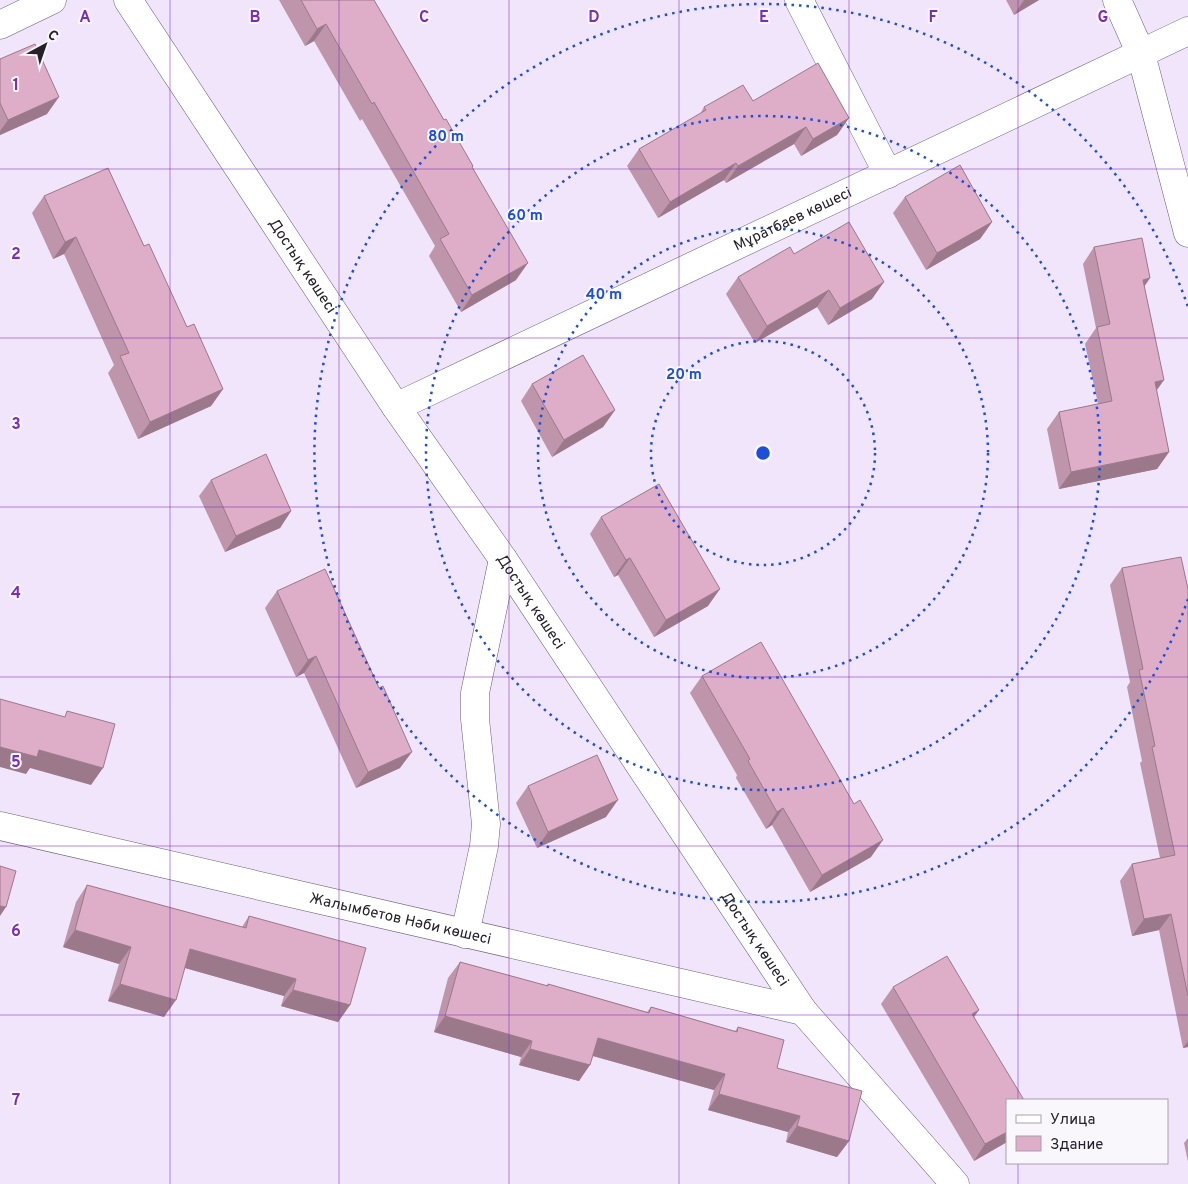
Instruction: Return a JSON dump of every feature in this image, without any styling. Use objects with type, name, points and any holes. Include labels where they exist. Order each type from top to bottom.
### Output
[{"type":"street","points":[[0,25],[52,0]]},
{"type":"street","name":"Достық көшесі","points":[[128,0],[396,407],[503,559],[803,1011],[955,1184]]},
{"type":"street","points":[[799,0],[888,174]]},
{"type":"street","points":[[1117,0],[1141,54],[1188,233]]},
{"type":"street","name":"Мұратбаев көшесі","points":[[396,407],[1188,31]]},
{"type":"street","points":[[465,934],[484,846],[486,824],[475,719],[475,693],[503,559]]},
{"type":"street","name":"Жалымбетов Нәби көшесі","points":[[0,826],[803,1011]]},
{"type":"building","points":[[301,0],[374,0],[444,120],[446,119],[528,263],[472,295],[440,239],[449,234],[374,102],[372,104],[326,24],[317,29]]},
{"type":"building","points":[[35,44],[59,97],[8,120],[0,103],[0,59]]},
{"type":"building","points":[[818,63],[849,118],[813,139],[806,127],[738,166],[736,163],[670,202],[639,149],[706,110],[704,107],[743,85],[753,101]]},
{"type":"building","points":[[960,165],[992,222],[937,253],[905,197]]},
{"type":"building","points":[[108,168],[144,246],[149,244],[187,327],[194,324],[223,389],[150,422],[120,356],[129,353],[76,237],[65,242],[44,196]]},
{"type":"building","points":[[849,222],[884,282],[840,308],[829,290],[767,326],[738,277],[790,247],[794,254]]},
{"type":"building","points":[[1142,238],[1150,278],[1143,280],[1164,380],[1155,382],[1169,452],[1071,472],[1059,412],[1112,401],[1097,327],[1110,324],[1094,247]]},
{"type":"building","points":[[583,355],[615,410],[564,440],[532,384]]},
{"type":"building","points":[[266,454],[291,511],[236,536],[211,480]]},
{"type":"building","points":[[659,484],[720,589],[666,620],[630,558],[626,560],[601,517]]},
{"type":"building","points":[[1181,557],[1188,589],[1188,996],[1171,914],[1144,919],[1132,864],[1175,855],[1152,747],[1155,746],[1139,670],[1143,669],[1122,568]]},
{"type":"building","points":[[325,569],[379,688],[383,686],[412,752],[368,772],[316,656],[308,660],[277,591]]},
{"type":"building","points":[[761,642],[854,804],[860,800],[883,840],[822,875],[783,808],[777,812],[748,761],[750,759],[702,676]]},
{"type":"building","points":[[0,699],[65,717],[67,711],[115,724],[103,768],[39,750],[37,757],[0,747]]},
{"type":"building","points":[[597,755],[618,800],[548,832],[528,786]]},
{"type":"building","points":[[0,866],[16,871],[6,907],[0,906]]},
{"type":"building","points":[[87,885],[246,928],[249,916],[366,948],[350,1005],[293,990],[296,979],[190,949],[176,1000],[120,984],[131,947],[75,930]]},
{"type":"building","points":[[947,956],[979,1010],[972,1014],[1023,1099],[1006,1099],[1006,1133],[985,1144],[893,987]]},
{"type":"building","points":[[460,962],[548,986],[548,984],[649,1013],[651,1007],[737,1032],[738,1027],[784,1040],[777,1068],[862,1091],[849,1141],[797,1126],[800,1116],[719,1094],[725,1074],[598,1038],[590,1065],[530,1049],[532,1041],[445,1016]]}]
